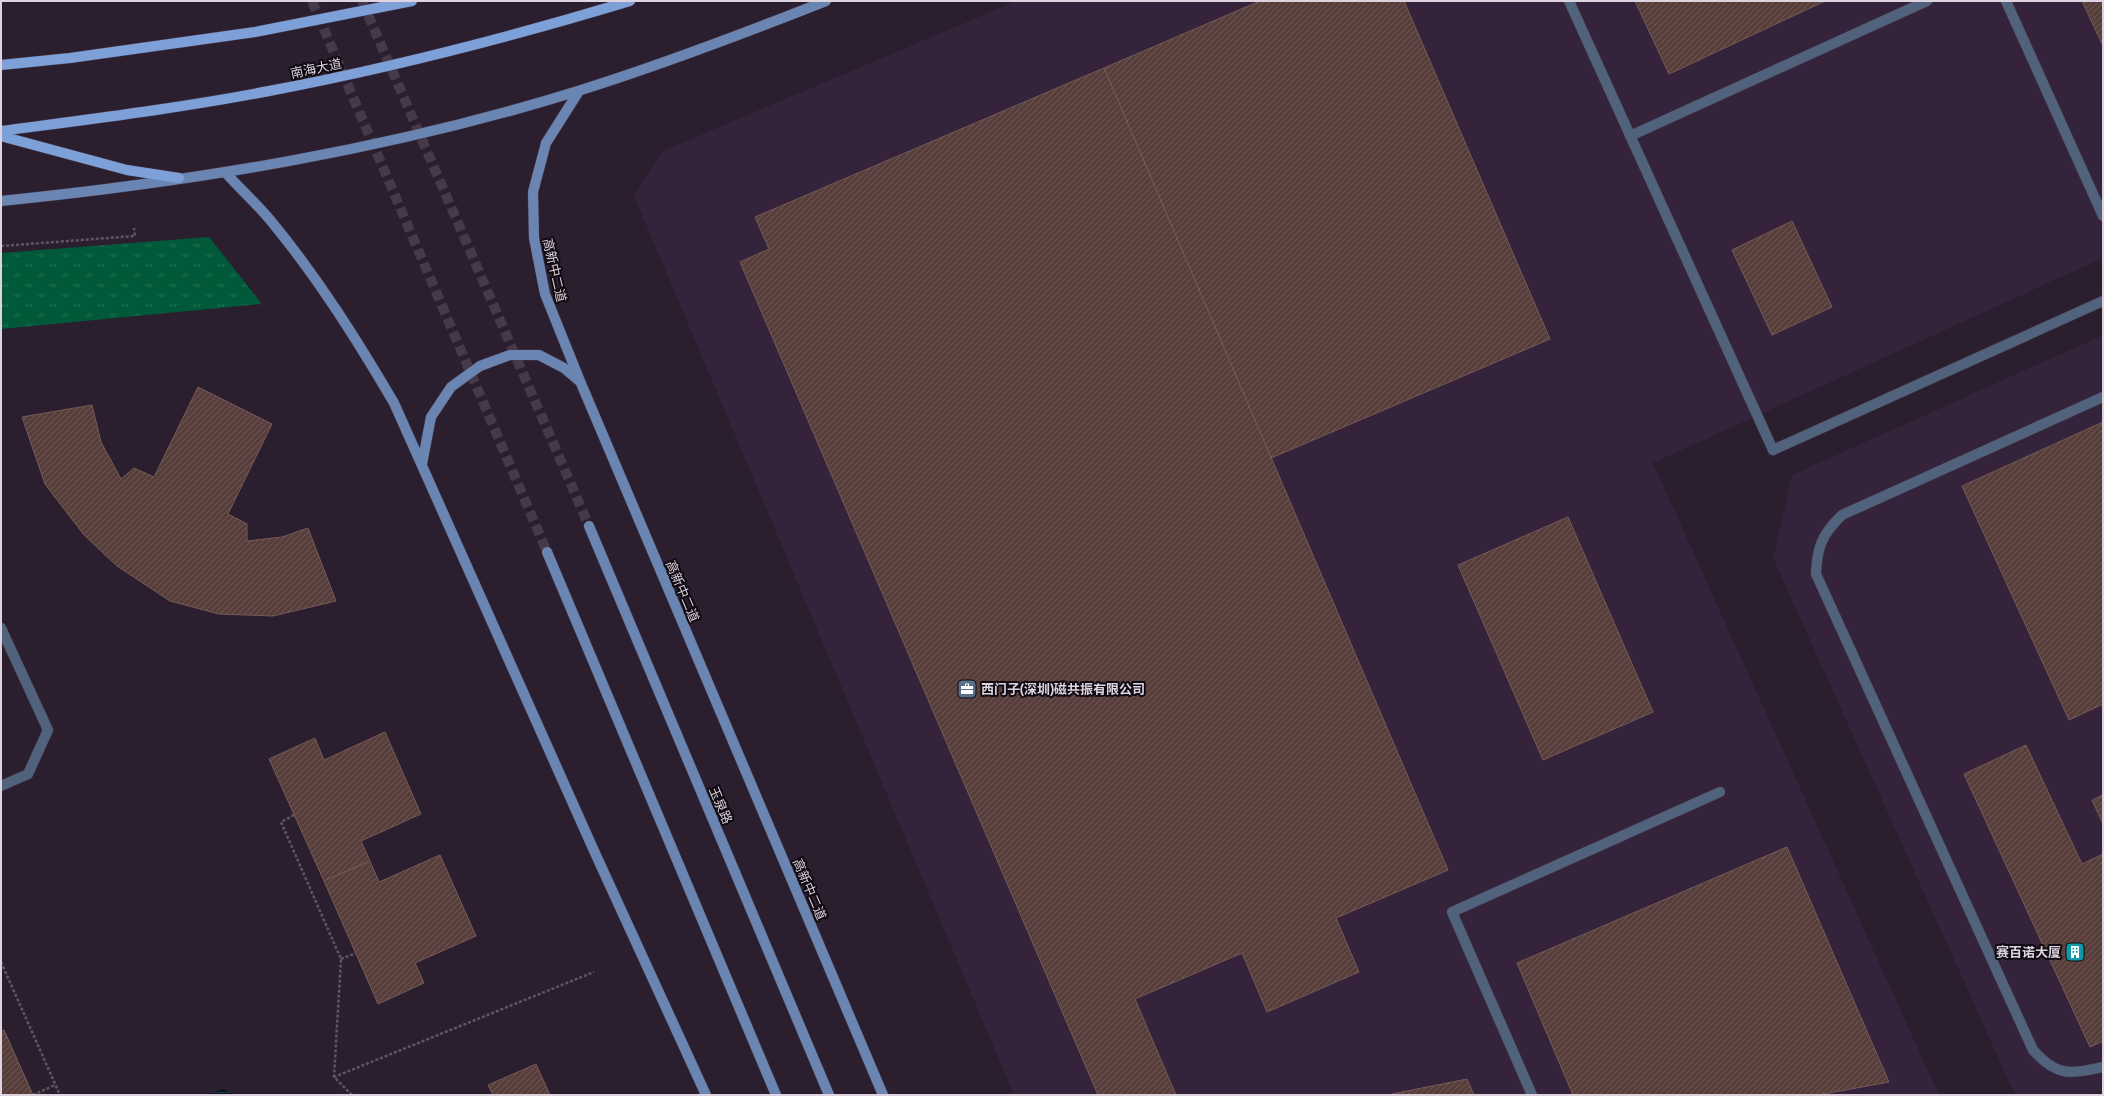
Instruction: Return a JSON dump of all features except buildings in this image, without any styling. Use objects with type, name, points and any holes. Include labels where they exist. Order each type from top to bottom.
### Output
[{"type":"main road","points":[[1,64],[70,58],[255,32],[412,1]]},
{"type":"main road","name":"南海大道","points":[[1,131],[149,111],[270,91],[392,65],[546,26],[630,1]]},
{"type":"main road","points":[[1,201],[225,172],[353,149],[579,91],[722,42],[826,1]]},
{"type":"main road","name":"高新中二道","points":[[579,91],[546,143],[533,192],[534,238],[545,294],[580,381],[883,1095]]},
{"type":"main road","points":[[1,136],[127,170],[179,178]]},
{"type":"main road","points":[[225,172],[271,220],[358,342],[394,403],[592,846],[706,1095]]},
{"type":"main road","points":[[422,464],[431,417],[450,387],[480,366],[510,355],[539,355],[564,368],[580,381]]},
{"type":"main road","name":"玉泉路","points":[[589,526],[829,1095]]},
{"type":"main road","points":[[547,552],[776,1095]]},
{"type":"street","points":[[1569,1],[1773,450],[2103,301]]},
{"type":"street","points":[[1630,136],[1927,1]]},
{"type":"street","points":[[2006,1],[2103,216]]},
{"type":"street","points":[[2103,397],[1842,515],[1828,529],[1817,553],[1816,574],[2033,1050],[2044,1062],[2059,1071],[2079,1072],[2103,1067]]},
{"type":"street","points":[[1,628],[48,730],[28,774],[1,786]]},
{"type":"street","points":[[1532,1095],[1452,912],[1720,792]]},
{"type":"path","points":[[1,246],[135,236],[134,228]]},
{"type":"path","points":[[294,815],[281,822],[342,959],[334,1077],[352,1095]]},
{"type":"path","points":[[342,959],[356,952]]},
{"type":"path","points":[[1,962],[60,1095]]},
{"type":"path","points":[[334,1077],[594,972]]},
{"type":"path","points":[[33,1095],[55,1085]]},
{"type":"shaded area","points":[[1016,1],[2103,1],[2103,258],[1653,463],[1939,1095],[1014,1095],[634,196],[663,151]]},
{"type":"shaded area","points":[[2103,335],[2103,1091],[2085,1095],[2015,1095],[1773,558],[1792,475]]},
{"type":"green space","points":[[209,237],[262,304],[1,329],[1,253]]},
{"type":"water","points":[[223,1089],[236,1095],[203,1095]]},
{"type":"tunnel","points":[[312,1],[547,552]]},
{"type":"tunnel","points":[[362,1],[589,526]]},
{"type":"place","name":"西门子(深圳)磁共振有限公司","points":[[967,689]]},
{"type":"place","name":"赛百诺大厦","points":[[2075,952]]}]
